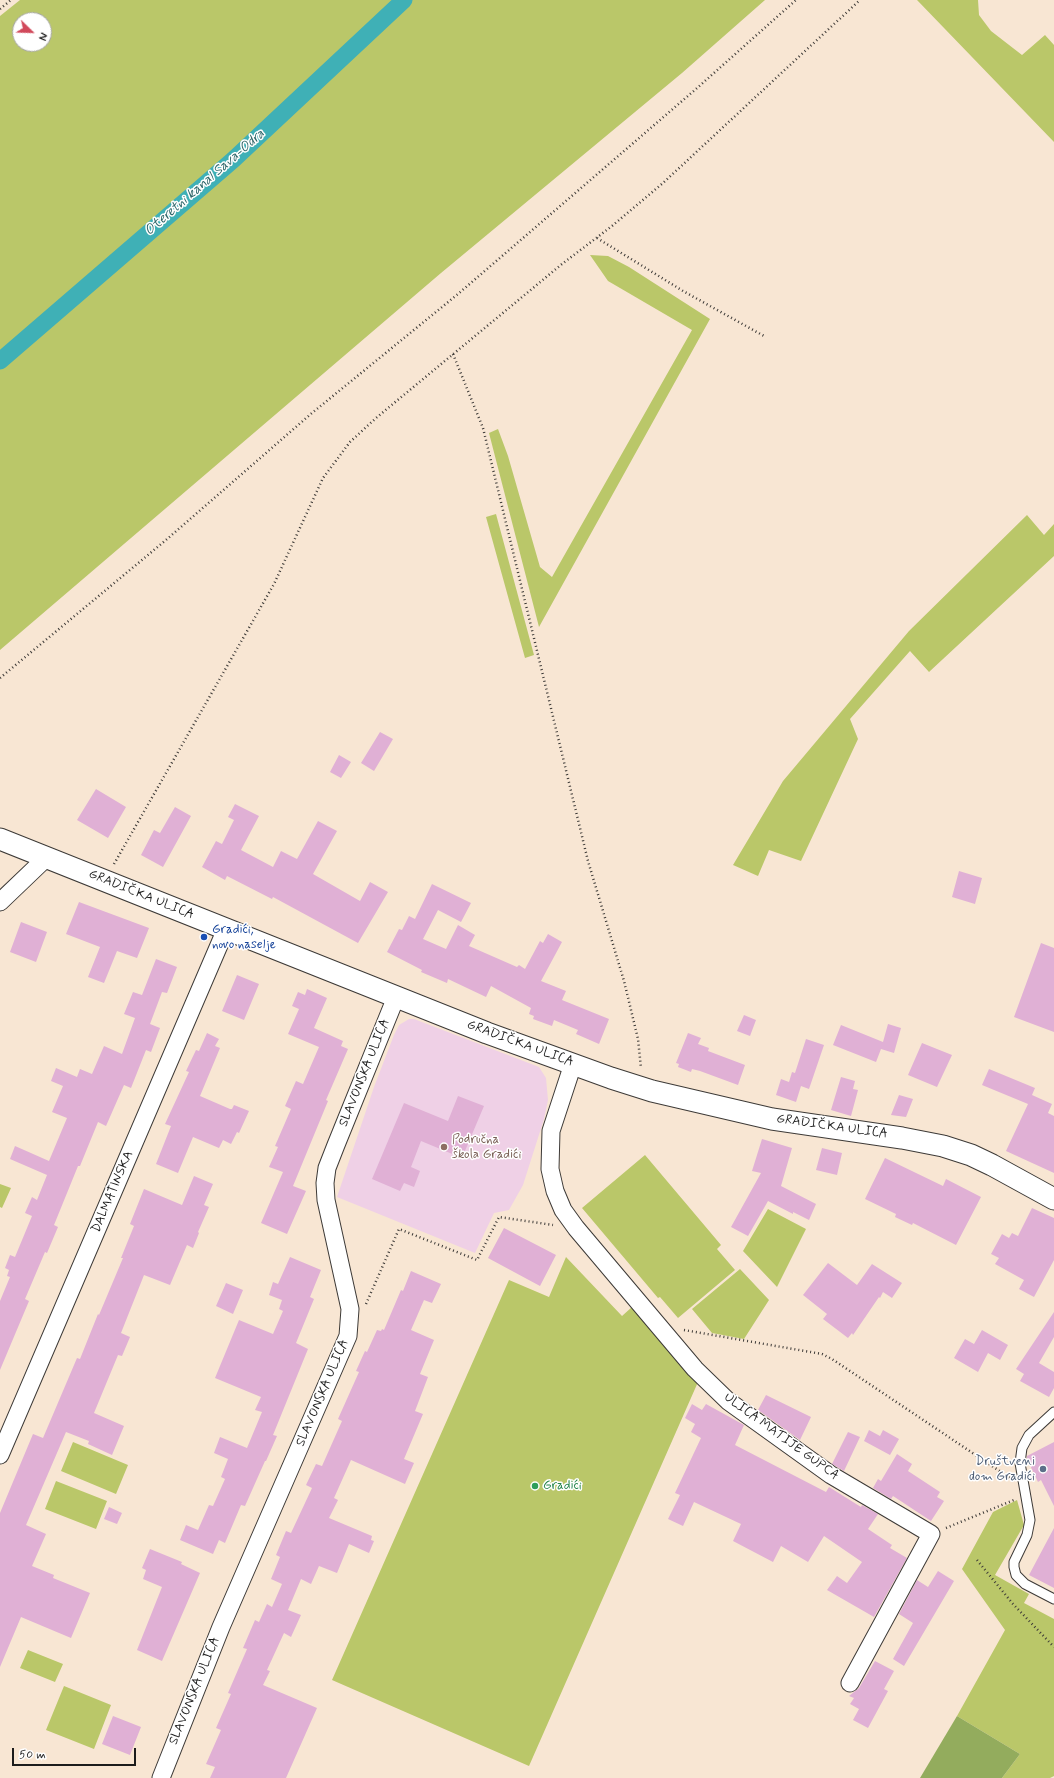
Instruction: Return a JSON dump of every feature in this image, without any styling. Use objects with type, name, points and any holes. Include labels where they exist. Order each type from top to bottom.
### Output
[{"type":"street","name":"GRADIČKA ULICA","points":[[0,839],[487,1033],[641,1088],[772,1119],[902,1138],[943,1146],[971,1155],[992,1165],[1054,1199]]},
{"type":"street","points":[[0,902],[46,858]]},
{"type":"street","name":"DALMATINSKA","points":[[0,1455],[226,929]]},
{"type":"street","name":"SLAVONSKA ULICA","points":[[161,1778],[220,1627],[348,1336],[350,1308],[326,1200],[325,1183],[328,1168],[336,1145],[396,997]]},
{"type":"street","name":"ULICA MATIJE GUPCA","points":[[573,1064],[551,1131],[550,1169],[563,1210],[576,1228],[695,1369],[728,1401],[831,1475],[931,1534]]},
{"type":"street","points":[[850,1683],[931,1534]]},
{"type":"lane","points":[[1054,1412],[1029,1434],[1022,1448],[1020,1463],[1030,1520],[1029,1526],[1014,1562],[1016,1575],[1024,1584],[1054,1599]]},
{"type":"path","points":[[0,9],[11,0]]},
{"type":"path","points":[[0,678],[166,540],[312,413],[464,289],[696,89],[796,0]]},
{"type":"path","points":[[104,881],[274,584],[323,478],[350,442],[562,264],[597,238],[664,183],[860,0]]},
{"type":"path","points":[[597,238],[683,291],[764,336]]},
{"type":"path","points":[[453,354],[483,428],[588,860],[624,981],[638,1039],[641,1088]]},
{"type":"path","points":[[365,1306],[399,1229],[478,1260],[499,1217],[576,1228]]},
{"type":"path","points":[[657,1324],[822,1354],[832,1359],[1024,1491],[949,1527],[935,1528],[931,1534]]},
{"type":"path","points":[[977,1560],[1013,1604],[1054,1647]]},
{"type":"shaded area","name":"Područna škola Gradići","points":[[409,1019],[414,1019],[539,1067],[546,1078],[548,1100],[544,1119],[523,1185],[509,1210],[494,1213],[475,1253],[337,1197],[374,1087],[394,1035],[399,1025]]},
{"type":"green space","points":[[20,0],[765,0],[682,73],[441,273],[0,650],[0,16]]},
{"type":"green space","points":[[917,0],[978,0],[979,15],[991,31],[1022,55],[1045,35],[1054,45],[1054,142]]},
{"type":"green space","points":[[590,255],[608,256],[629,267],[710,319],[539,627],[489,433],[498,429],[508,456],[540,567],[552,577],[692,330],[608,281]]},
{"type":"green space","points":[[496,514],[534,655],[525,658],[486,517]]},
{"type":"green space","points":[[1027,515],[1044,535],[1054,524],[1054,556],[929,672],[910,651],[850,719],[858,739],[801,861],[769,850],[758,876],[733,865],[783,781],[909,631]]},
{"type":"green space","points":[[645,1155],[721,1245],[717,1249],[735,1270],[678,1318],[660,1297],[658,1298],[582,1208]]},
{"type":"green space","points":[[0,1184],[11,1188],[2,1208],[0,1207]]},
{"type":"green space","points":[[768,1209],[806,1229],[777,1287],[743,1251]]},
{"type":"green space","name":"Gradići","points":[[566,1257],[622,1316],[632,1307],[698,1382],[529,1766],[332,1680],[509,1280],[549,1297]]},
{"type":"green space","points":[[740,1269],[769,1300],[744,1339],[712,1333],[692,1309]]},
{"type":"green space","points":[[73,1442],[128,1465],[116,1494],[61,1471]]},
{"type":"green space","points":[[56,1481],[107,1501],[96,1529],[45,1509]]},
{"type":"green space","points":[[1017,1500],[1024,1525],[995,1575],[1029,1594],[1024,1603],[1054,1619],[1054,1776],[1050,1778],[1002,1778],[1020,1754],[957,1716],[1005,1630],[962,1569],[993,1512]]},
{"type":"green space","points":[[28,1650],[63,1664],[55,1682],[20,1668]]},
{"type":"green space","points":[[64,1686],[111,1705],[94,1749],[46,1730]]},
{"type":"green space","points":[[957,1716],[1020,1754],[1002,1778],[920,1778]]},
{"type":"building","points":[[380,732],[393,739],[374,771],[361,763]]},
{"type":"building","points":[[339,755],[351,762],[341,778],[330,772]]},
{"type":"building","points":[[96,789],[126,807],[108,838],[77,820]]},
{"type":"building","points":[[235,804],[259,816],[241,850],[273,867],[281,851],[297,859],[318,821],[337,831],[313,874],[360,901],[370,882],[388,892],[358,943],[273,897],[272,899],[227,876],[225,880],[202,867],[216,841],[222,844],[234,820],[228,817]]},
{"type":"building","points":[[175,807],[191,816],[163,867],[141,855],[154,830],[160,833]]},
{"type":"building","points":[[959,871],[982,878],[975,904],[952,897]]},
{"type":"building","points":[[432,884],[471,903],[461,922],[438,910],[423,939],[446,949],[458,925],[475,935],[469,946],[517,967],[519,965],[525,969],[540,941],[543,943],[548,934],[562,942],[541,981],[566,991],[562,1000],[609,1019],[599,1044],[576,1034],[578,1030],[554,1020],[552,1026],[533,1019],[534,1016],[529,1014],[531,1008],[491,986],[486,997],[448,979],[447,983],[421,972],[422,970],[387,952],[399,929],[402,930],[409,916],[415,919]]},
{"type":"building","points":[[79,902],[149,928],[137,958],[117,951],[104,983],[88,977],[100,947],[66,934]]},
{"type":"building","points":[[21,922],[47,932],[36,962],[10,952]]},
{"type":"building","points":[[1041,943],[1054,948],[1054,1032],[1014,1017]]},
{"type":"building","points":[[156,959],[177,967],[167,993],[162,992],[150,1024],[160,1028],[151,1052],[146,1050],[131,1088],[124,1085],[106,1126],[98,1122],[54,1225],[58,1227],[47,1253],[45,1252],[25,1299],[29,1301],[0,1370],[0,1301],[10,1277],[7,1276],[9,1270],[5,1268],[10,1255],[15,1257],[32,1216],[25,1213],[32,1197],[37,1200],[47,1175],[10,1159],[15,1146],[49,1161],[67,1118],[52,1112],[63,1086],[51,1081],[56,1068],[77,1077],[80,1069],[92,1074],[104,1046],[122,1054],[135,1018],[124,1014],[133,992],[142,995]]},
{"type":"building","points":[[237,975],[259,984],[244,1020],[222,1011]]},
{"type":"building","points":[[307,989],[327,998],[314,1028],[343,1041],[341,1046],[348,1049],[326,1100],[328,1101],[293,1186],[306,1191],[287,1234],[261,1223],[283,1172],[269,1167],[278,1147],[275,1146],[291,1109],[285,1106],[296,1081],[303,1084],[319,1047],[288,1034],[299,1009],[292,1006],[298,992],[305,995]]},
{"type":"building","points":[[744,1015],[756,1020],[750,1036],[737,1031]]},
{"type":"building","points":[[888,1024],[901,1028],[894,1053],[881,1049],[876,1062],[833,1045],[841,1025],[883,1042]]},
{"type":"building","points":[[207,1033],[219,1039],[215,1046],[220,1048],[200,1096],[230,1109],[232,1109],[234,1105],[249,1111],[239,1133],[237,1132],[231,1144],[223,1140],[219,1148],[193,1137],[178,1173],[156,1164],[171,1126],[165,1124],[189,1072],[186,1071],[196,1050],[199,1051]]},
{"type":"building","points":[[688,1033],[701,1038],[698,1044],[709,1048],[708,1051],[745,1065],[738,1085],[700,1071],[692,1069],[691,1072],[678,1067],[679,1064],[676,1063]]},
{"type":"building","points":[[806,1039],[824,1045],[809,1089],[801,1086],[796,1102],[776,1095],[781,1079],[789,1082],[792,1072],[795,1073]]},
{"type":"building","points":[[922,1043],[952,1055],[937,1087],[908,1075]]},
{"type":"building","points":[[989,1069],[1035,1088],[1032,1095],[1052,1104],[1048,1113],[1054,1116],[1054,1173],[1006,1151],[1028,1104],[982,1085]]},
{"type":"building","points":[[841,1077],[855,1081],[853,1089],[858,1090],[851,1116],[831,1110]]},
{"type":"building","points":[[899,1095],[913,1099],[906,1117],[891,1115]]},
{"type":"building","points":[[458,1096],[484,1106],[462,1158],[421,1141],[411,1167],[420,1171],[414,1187],[404,1183],[400,1191],[372,1179],[404,1103],[448,1121]]},
{"type":"building","points":[[762,1139],[792,1148],[781,1186],[816,1204],[809,1220],[793,1212],[793,1214],[768,1201],[748,1236],[731,1227],[761,1173],[752,1171]]},
{"type":"building","points":[[822,1148],[842,1153],[837,1175],[816,1170]]},
{"type":"building","points":[[885,1158],[943,1186],[946,1179],[981,1197],[956,1245],[913,1223],[912,1225],[895,1217],[896,1214],[865,1199]]},
{"type":"building","points":[[194,1176],[213,1184],[204,1205],[209,1207],[193,1248],[187,1245],[170,1285],[144,1275],[121,1333],[130,1337],[122,1356],[118,1355],[94,1413],[124,1426],[112,1455],[88,1444],[89,1441],[66,1432],[26,1525],[46,1534],[32,1566],[54,1575],[53,1578],[90,1593],[71,1638],[21,1617],[0,1667],[0,1513],[33,1434],[43,1438],[77,1358],[80,1359],[123,1258],[121,1258],[134,1226],[130,1224],[144,1189],[182,1205]]},
{"type":"building","points":[[1032,1208],[1054,1218],[1054,1260],[1034,1297],[1019,1289],[1024,1280],[995,1264],[999,1258],[991,1254],[1002,1234],[1009,1238],[1012,1233],[1018,1236]]},
{"type":"building","points":[[504,1228],[556,1255],[540,1286],[488,1258]]},
{"type":"building","points":[[290,1257],[321,1270],[310,1297],[314,1299],[296,1343],[308,1349],[273,1435],[277,1436],[266,1461],[245,1506],[241,1505],[225,1543],[219,1540],[213,1554],[180,1540],[186,1525],[198,1530],[209,1505],[213,1506],[225,1479],[221,1477],[228,1459],[214,1453],[220,1437],[247,1448],[262,1412],[255,1410],[261,1397],[215,1378],[239,1320],[273,1334],[283,1311],[279,1309],[282,1300],[269,1295],[273,1282],[278,1284]]},
{"type":"building","points":[[828,1263],[857,1285],[872,1264],[902,1283],[892,1298],[883,1292],[853,1335],[852,1333],[848,1338],[823,1319],[827,1314],[803,1295]]},
{"type":"building","points":[[411,1271],[441,1284],[432,1303],[424,1300],[411,1330],[434,1340],[420,1374],[428,1377],[415,1411],[423,1414],[404,1459],[414,1463],[405,1484],[351,1460],[334,1498],[338,1500],[329,1518],[372,1536],[371,1540],[374,1541],[369,1553],[349,1544],[337,1573],[319,1566],[311,1584],[301,1579],[288,1610],[301,1615],[291,1637],[284,1633],[267,1670],[270,1671],[263,1685],[317,1708],[286,1778],[210,1778],[215,1767],[206,1764],[221,1730],[216,1728],[231,1694],[228,1693],[247,1649],[243,1648],[255,1620],[259,1622],[267,1604],[272,1607],[282,1584],[271,1579],[280,1557],[276,1555],[286,1531],[291,1533],[312,1488],[306,1485],[316,1464],[322,1466],[342,1421],[338,1419],[359,1372],[356,1371],[365,1351],[367,1352],[377,1330],[384,1330]]},
{"type":"building","points":[[226,1283],[243,1290],[233,1314],[216,1306]]},
{"type":"building","points":[[1054,1312],[1054,1337],[1039,1363],[1054,1372],[1054,1388],[1049,1397],[1020,1381],[1024,1374],[1016,1369]]},
{"type":"building","points":[[982,1330],[1008,1345],[1000,1360],[988,1353],[978,1372],[954,1358],[965,1339],[974,1344]]},
{"type":"building","points":[[766,1395],[811,1417],[800,1440],[758,1410]]},
{"type":"building","points":[[692,1404],[702,1410],[706,1404],[744,1425],[735,1445],[826,1492],[829,1487],[861,1507],[862,1505],[878,1514],[868,1529],[892,1545],[890,1548],[907,1558],[874,1617],[827,1590],[837,1576],[847,1583],[862,1562],[824,1536],[808,1562],[781,1546],[773,1562],[733,1541],[741,1524],[694,1502],[683,1526],[668,1519],[680,1495],[675,1493],[701,1438],[691,1432],[695,1424],[685,1418]]},
{"type":"building","points":[[869,1430],[880,1436],[883,1430],[899,1439],[890,1455],[864,1441]]},
{"type":"building","points":[[848,1432],[860,1437],[844,1471],[832,1464]]},
{"type":"building","name":"Društveni dom Gradići","points":[[1054,1442],[1054,1506],[1041,1480],[1038,1482],[1027,1456]]},
{"type":"building","points":[[897,1454],[912,1464],[908,1471],[940,1492],[937,1497],[944,1501],[931,1521],[893,1496],[891,1499],[873,1488],[878,1479],[881,1481]]},
{"type":"building","points":[[109,1507],[122,1513],[117,1524],[104,1519]]},
{"type":"building","points":[[1054,1528],[1054,1588],[1029,1575]]},
{"type":"building","points":[[150,1549],[182,1562],[181,1564],[200,1573],[162,1661],[137,1650],[162,1587],[143,1579],[146,1570],[142,1568]]},
{"type":"building","points":[[938,1571],[954,1581],[904,1666],[893,1659],[913,1623],[899,1614],[917,1580],[928,1587]]},
{"type":"building","points":[[875,1661],[894,1671],[884,1689],[888,1691],[868,1728],[853,1720],[859,1709],[850,1704],[854,1698],[849,1696],[859,1688]]},
{"type":"building","points":[[113,1716],[141,1727],[130,1755],[102,1744]]},
{"type":"waterway","name":"Oteretni kanal Sava-Odra","points":[[0,361],[233,160],[404,0]]},
{"type":"place","name":"Gradići, novo naselje","points":[[204,937]]},
{"type":"place","name":"Područna škola Gradići","points":[[444,1147]]},
{"type":"place","name":"Društveni dom Gradići","points":[[1043,1469]]},
{"type":"place","name":"Gradići","points":[[535,1486]]}]
